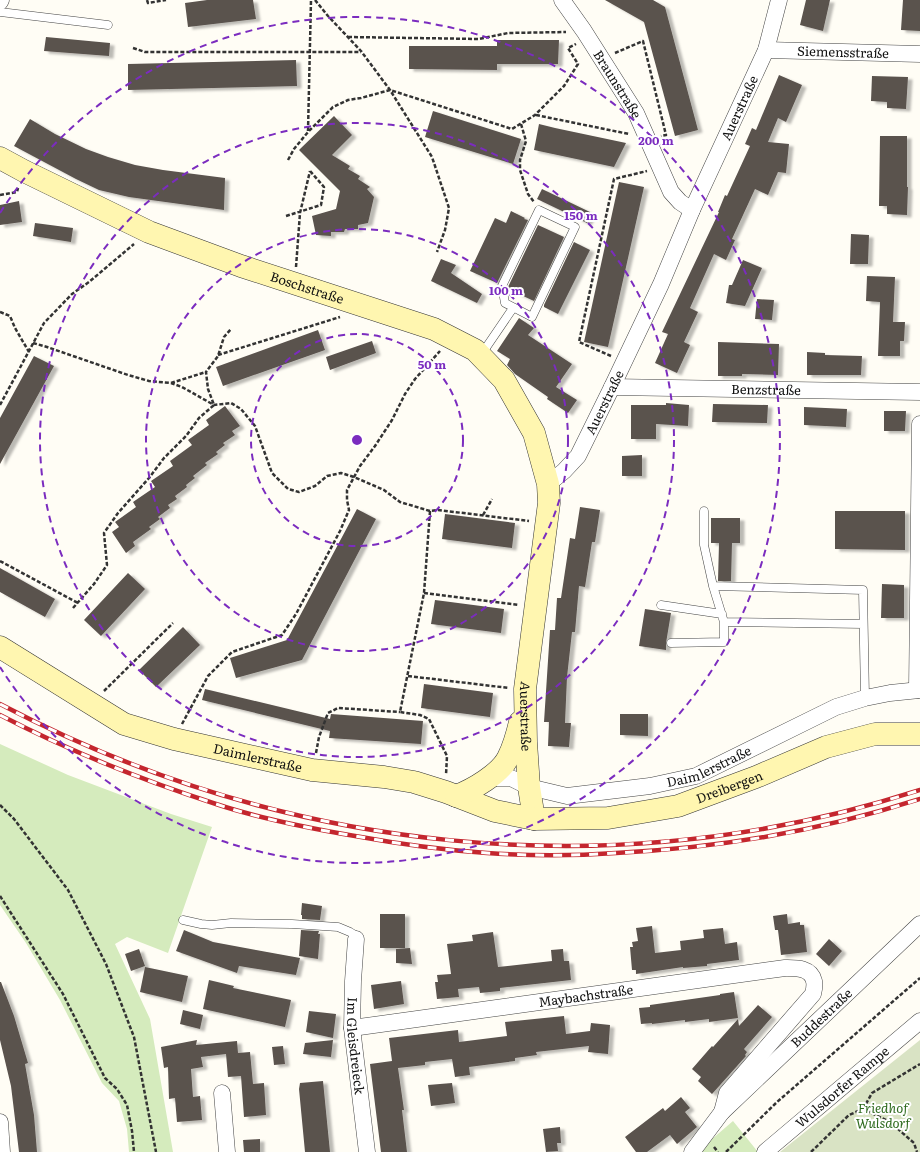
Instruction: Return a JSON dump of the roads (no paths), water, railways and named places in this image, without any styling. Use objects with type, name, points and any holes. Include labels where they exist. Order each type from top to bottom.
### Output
[{"type":"street","name":"Braunstraße","points":[[562,0],[578,32],[602,59],[636,113],[671,192],[680,202],[692,210]]},
{"type":"street","name":"Auerstraße","points":[[534,819],[529,787],[525,689],[547,523],[549,503],[548,484],[564,471],[578,456],[624,362],[766,50],[779,0]]},
{"type":"street","name":"Siemensstraße","points":[[766,50],[920,54]]},
{"type":"street","name":"Boschstraße","points":[[0,158],[149,232],[241,266],[434,329],[475,350],[504,380],[520,406],[534,433],[548,484]]},
{"type":"street","name":"Benzstraße","points":[[612,387],[920,392]]},
{"type":"street","points":[[919,690],[920,424]]},
{"type":"street","name":"Daimlerstraße","points":[[0,648],[124,724],[174,739],[312,770],[384,777],[414,782],[495,811],[534,819]]},
{"type":"street","points":[[451,794],[468,791],[490,778],[507,760],[516,741],[525,689]]},
{"type":"street","name":"Daimlerstraße","points":[[490,778],[511,778],[529,787],[567,796],[650,786],[696,776],[836,707],[865,698],[919,690]]},
{"type":"street","name":"Dreibergen","points":[[534,819],[608,818],[678,806],[756,777],[826,747],[875,734],[920,734]]},
{"type":"street","name":"Buddestraße","points":[[692,1152],[722,1112],[920,924]]},
{"type":"street","name":"Im Gleisdreieck","points":[[356,939],[352,1028],[367,1152]]},
{"type":"street","name":"Maybachstraße","points":[[352,1028],[784,968],[801,969],[809,973],[814,981]]},
{"type":"street","name":"Buddestraße","points":[[722,1112],[727,1093],[813,994],[814,981]]},
{"type":"street","name":"Wulsdorfer Rampe","points":[[764,1152],[920,1021]]},
{"type":"street","points":[[222,1093],[227,1152]]},
{"type":"street","points":[[0,1122],[2,1152]]},
{"type":"lane","points":[[0,12],[108,24]]},
{"type":"lane","points":[[539,210],[575,227],[532,317],[513,308],[505,303],[502,286],[539,210]]},
{"type":"lane","points":[[480,356],[513,308]]},
{"type":"lane","points":[[670,643],[724,642],[723,618],[713,586],[704,545],[704,511]]},
{"type":"lane","points":[[713,586],[863,590],[865,698]]},
{"type":"lane","points":[[660,605],[723,618],[863,624]]},
{"type":"lane","points":[[183,920],[212,925],[231,923],[292,924],[338,927],[355,935],[356,939]]},
{"type":"railway","points":[[0,704],[109,755],[221,795],[335,823],[452,840],[569,846],[687,839],[804,821],[920,790]]},
{"type":"railway","points":[[0,715],[52,741],[106,764],[188,795],[250,814],[285,823],[337,833],[404,844],[470,852],[519,855],[568,855],[655,851],[693,847],[807,829],[920,799]]},
{"type":"park label","name":"Friedhof Wulsdorf","points":[[883,1116]]}]
